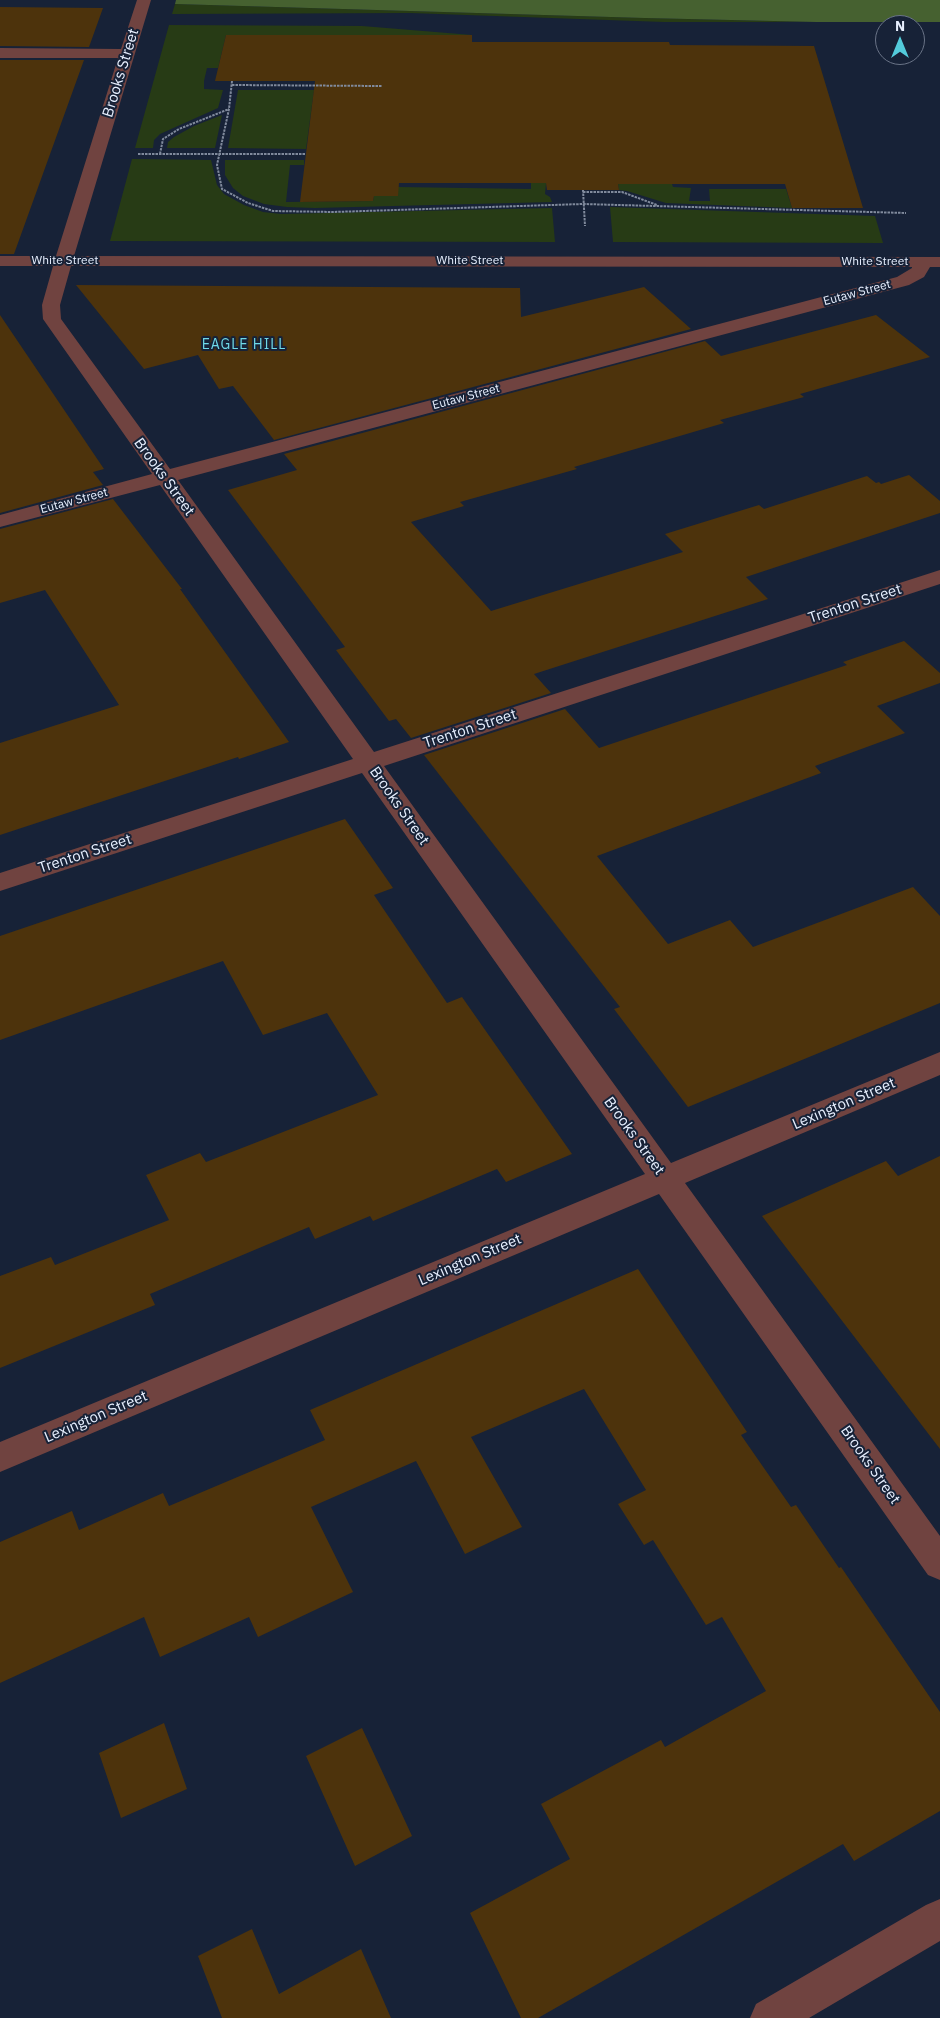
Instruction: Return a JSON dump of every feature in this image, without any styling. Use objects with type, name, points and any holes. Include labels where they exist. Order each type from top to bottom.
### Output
[{"type":"street","name":"Brooks Street","points":[[144,0],[51,305],[52,319],[940,1564]]},
{"type":"street","points":[[0,53],[127,54]]},
{"type":"street","name":"White Street","points":[[0,260],[940,262]]},
{"type":"street","points":[[0,271],[64,260]]},
{"type":"street","name":"Eutaw Street","points":[[0,520],[903,281],[918,273],[921,268],[920,262]]},
{"type":"street","name":"Trenton Street","points":[[0,882],[940,577]]},
{"type":"street","name":"Lexington Street","points":[[0,1457],[940,1063]]},
{"type":"street","points":[[770,2018],[940,1919]]},
{"type":"path","points":[[232,81],[229,109],[217,165],[222,188],[248,202],[272,211],[332,212],[583,204],[906,214]]},
{"type":"path","points":[[232,85],[382,86]]},
{"type":"path","points":[[160,154],[163,139],[179,129],[229,109]]},
{"type":"path","points":[[136,154],[305,154]]},
{"type":"path","points":[[585,226],[583,191],[622,192],[660,206]]},
{"type":"green space","points":[[176,0],[940,0],[940,22],[925,22],[925,15],[875,15],[875,22],[816,22],[175,4]]},
{"type":"green space","points":[[175,4],[816,22],[664,22],[410,13],[172,14]]},
{"type":"green space","points":[[169,25],[362,26],[472,35],[226,35],[218,68],[207,68],[204,81],[204,89],[223,90],[218,108],[160,134],[154,140],[153,148],[135,148]]},
{"type":"green space","points":[[238,90],[314,90],[306,149],[228,148]]},
{"type":"green space","points":[[222,115],[215,148],[167,148],[168,142],[174,137],[194,126]]},
{"type":"green space","points":[[132,159],[211,160],[217,185],[224,194],[244,205],[263,212],[281,214],[552,208],[555,242],[110,241]]},
{"type":"green space","points":[[225,160],[304,160],[304,165],[290,165],[286,202],[373,201],[374,196],[397,196],[398,187],[531,189],[531,183],[546,183],[545,194],[550,197],[552,202],[315,208],[287,207],[264,204],[243,196],[233,188],[225,175]]},
{"type":"green space","points":[[618,184],[672,184],[673,187],[691,188],[689,201],[710,201],[709,189],[786,189],[792,208],[666,203],[619,190]]},
{"type":"green space","points":[[610,207],[875,216],[883,243],[613,242]]},
{"type":"building","points":[[0,7],[103,8],[89,47],[0,46]]},
{"type":"building","points":[[226,35],[472,35],[472,42],[669,42],[670,45],[814,46],[863,208],[792,208],[785,184],[618,184],[619,190],[547,190],[546,183],[399,183],[398,196],[374,196],[373,201],[300,202],[315,81],[215,81]]},
{"type":"building","points":[[0,60],[84,60],[14,254],[0,254]]},
{"type":"building","points":[[76,285],[520,288],[521,317],[644,287],[691,329],[274,440],[233,386],[219,389],[198,355],[144,369]]},
{"type":"building","points":[[0,315],[104,469],[93,472],[103,485],[0,513]]},
{"type":"building","points":[[876,315],[930,357],[800,394],[804,397],[720,420],[724,423],[574,467],[577,469],[460,502],[464,506],[411,522],[491,611],[683,552],[665,534],[759,505],[764,509],[867,476],[876,483],[879,482],[881,484],[909,475],[940,501],[940,513],[746,577],[768,599],[534,674],[551,693],[411,738],[396,719],[389,721],[336,650],[345,647],[228,490],[297,470],[284,454],[705,341],[721,356]]},
{"type":"building","points":[[113,499],[182,589],[180,589],[289,742],[0,835],[0,743],[119,705],[45,590],[0,603],[0,529]]},
{"type":"building","points":[[904,641],[940,673],[940,683],[877,706],[905,733],[815,766],[821,773],[597,856],[668,944],[730,920],[753,947],[913,887],[940,916],[940,1003],[688,1107],[614,1009],[620,1007],[424,755],[565,709],[599,748],[847,665],[843,662]]},
{"type":"building","points":[[345,819],[393,888],[374,895],[447,1003],[462,997],[572,1154],[506,1182],[497,1169],[373,1221],[370,1216],[315,1239],[309,1227],[150,1294],[155,1305],[0,1368],[0,1276],[51,1257],[55,1265],[169,1220],[146,1175],[200,1153],[206,1162],[378,1095],[327,1013],[263,1035],[223,961],[0,1040],[0,936]]},
{"type":"building","points":[[940,1156],[940,1449],[762,1216],[886,1161],[898,1176]]},
{"type":"building","points":[[638,1269],[747,1432],[741,1435],[791,1507],[796,1505],[839,1568],[841,1567],[940,1712],[940,1811],[854,1861],[843,1844],[538,2018],[521,2018],[470,1913],[570,1859],[541,1804],[661,1740],[665,1747],[766,1691],[722,1617],[706,1625],[653,1540],[644,1545],[618,1504],[646,1490],[584,1389],[471,1437],[522,1527],[465,1554],[416,1461],[311,1507],[353,1592],[258,1637],[249,1617],[160,1657],[144,1617],[0,1683],[0,1542],[72,1511],[79,1530],[163,1493],[169,1506],[325,1440],[310,1410]]},
{"type":"building","points":[[164,1723],[187,1789],[121,1818],[99,1753]]},
{"type":"building","points":[[362,1728],[412,1836],[355,1866],[306,1756]]},
{"type":"building","points":[[252,1929],[279,1994],[361,1949],[391,2018],[222,2018],[198,1956]]},
{"type":"district","name":"EAGLE HILL","points":[[244,345]]}]
